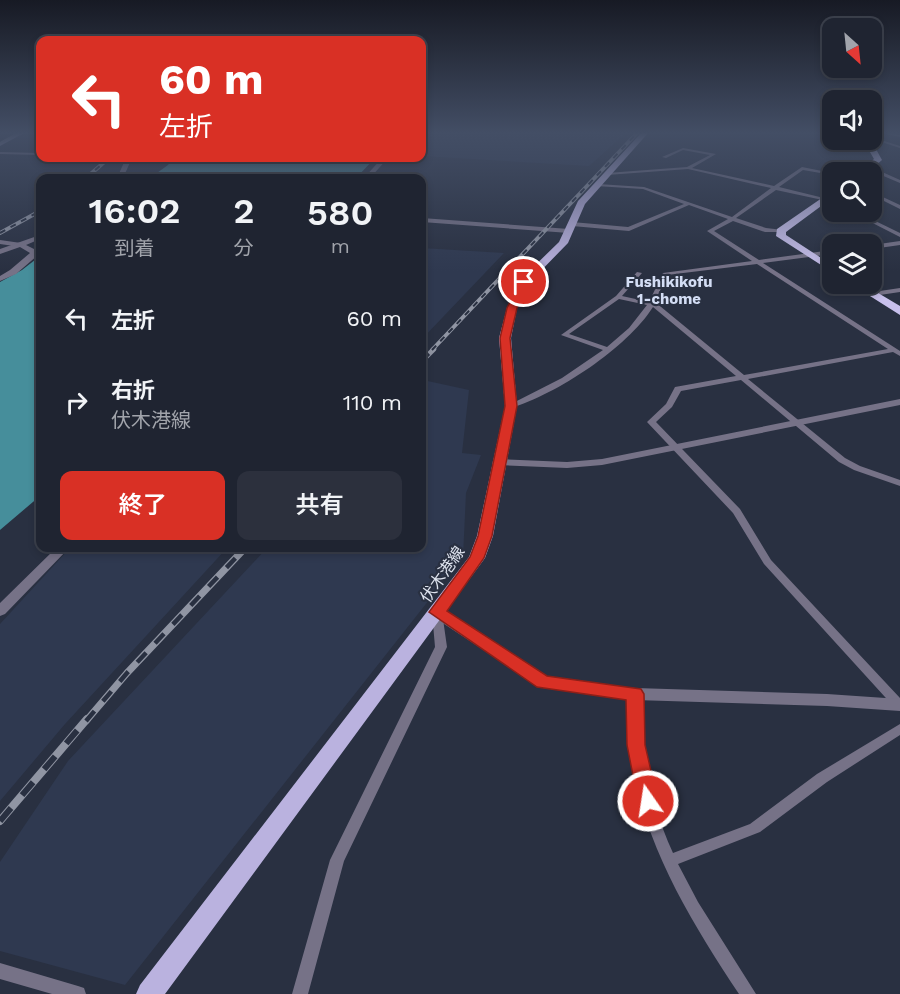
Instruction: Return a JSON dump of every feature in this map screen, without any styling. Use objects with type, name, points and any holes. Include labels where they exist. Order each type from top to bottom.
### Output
[{"type":"highway","points":[[822,203],[781,231],[781,236],[790,244],[822,263]]},
{"type":"highway","points":[[873,294],[900,311]]},
{"type":"main road","name":"伏木港線","points":[[149,994],[477,558],[485,536],[511,406],[505,338],[512,308],[524,282],[563,243],[581,204],[602,179]]},
{"type":"street","points":[[602,179],[607,178]]},
{"type":"street","points":[[737,178],[822,195]]},
{"type":"street","points":[[788,178],[732,219],[710,231],[897,352]]},
{"type":"street","points":[[602,179],[644,188],[765,230],[781,231]]},
{"type":"street","points":[[882,198],[900,207]]},
{"type":"street","points":[[426,220],[629,229],[690,203]]},
{"type":"street","points":[[874,222],[900,235]]},
{"type":"street","points":[[0,252],[36,239]]},
{"type":"street","points":[[0,242],[21,245],[35,253],[13,272],[0,279]]},
{"type":"street","points":[[882,246],[900,243]]},
{"type":"street","points":[[511,406],[541,394],[608,349],[643,315],[652,303],[665,274],[822,253]]},
{"type":"street","points":[[608,349],[564,335],[618,297],[639,273]]},
{"type":"street","points":[[882,293],[900,290]]},
{"type":"street","points":[[618,297],[652,303],[842,460],[857,468],[900,483]]},
{"type":"street","points":[[897,352],[678,389],[669,405],[651,422],[737,511],[767,562],[899,705]]},
{"type":"street","points":[[498,462],[567,465],[603,462],[900,402]]},
{"type":"street","points":[[0,611],[59,552]]},
{"type":"street","points":[[437,612],[543,682],[635,694],[827,700],[899,705]]},
{"type":"street","points":[[300,994],[338,860],[400,727],[441,647],[437,612]]},
{"type":"street","points":[[635,694],[636,745],[648,801],[670,861],[688,902],[748,994]]},
{"type":"street","points":[[670,861],[755,828],[822,778],[900,729]]},
{"type":"street","points":[[0,971],[78,994]]},
{"type":"shaded area","points":[[426,248],[504,253],[426,335]]},
{"type":"shaded area","points":[[36,259],[36,499],[0,530],[0,282]]},
{"type":"shaded area","points":[[426,381],[469,390],[462,453],[481,455],[466,493],[463,557],[125,985],[0,951],[0,862],[68,761],[263,552],[426,552]]},
{"type":"shaded area","points":[[66,552],[223,552],[65,724],[0,801],[0,624]]},
{"type":"railway","points":[[432,350],[594,178]]},
{"type":"railway","points":[[0,233],[36,213]]},
{"type":"railway","points":[[426,357],[434,349]]},
{"type":"railway","points":[[86,721],[127,673],[241,552]]},
{"type":"railway","points":[[0,821],[87,719]]},
{"type":"district","name":"Fushikikofu 1-chome","points":[[669,290]]},
{"type":"route","points":[[524,282],[512,308],[505,338],[511,406],[485,536],[477,558],[437,612],[543,682],[635,694],[636,745],[648,801]]}]
